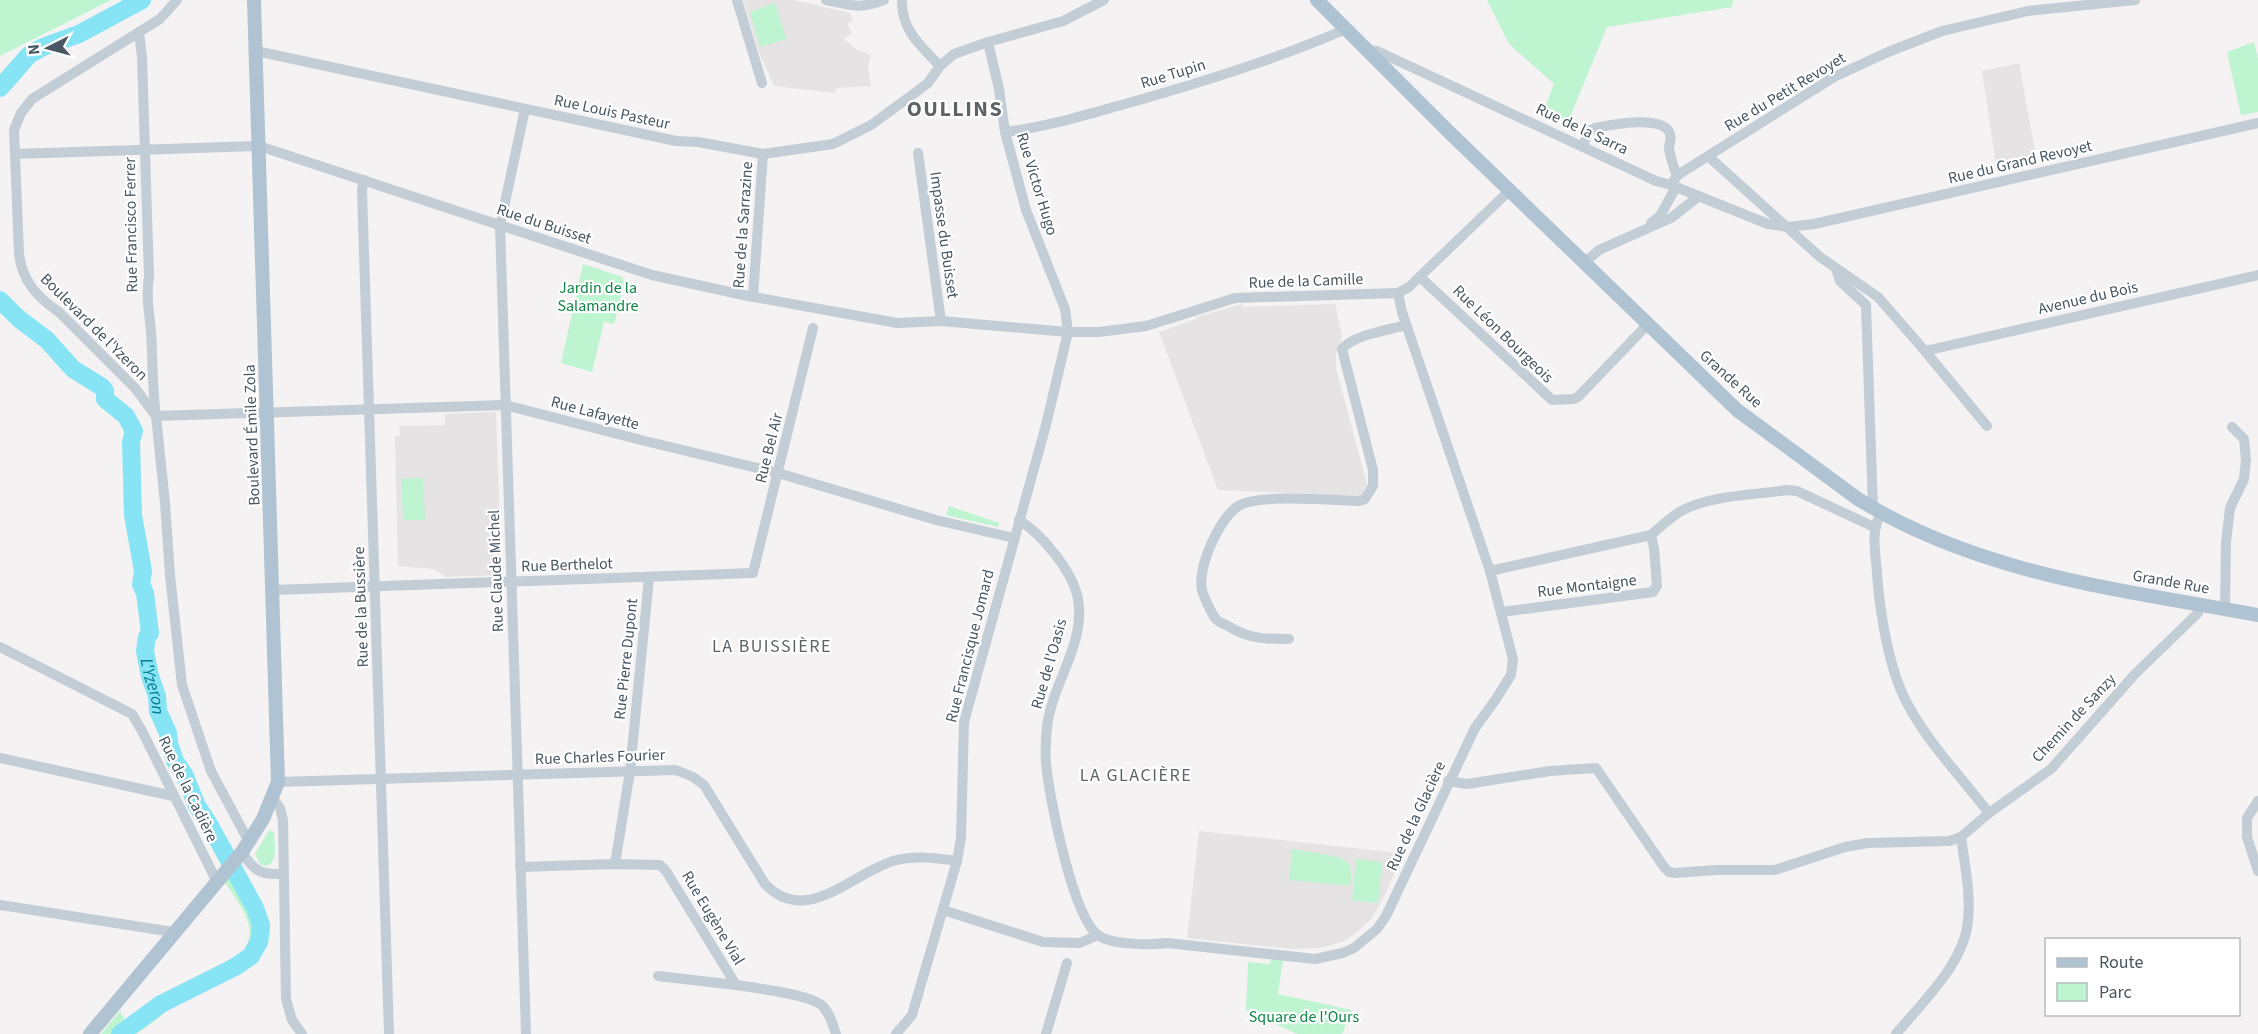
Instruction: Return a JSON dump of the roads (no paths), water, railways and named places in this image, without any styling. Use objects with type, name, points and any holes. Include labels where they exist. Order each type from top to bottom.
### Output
[{"type":"main road","name":"Boulevard Émile Zola","points":[[90,1034],[243,850],[263,819],[278,782],[254,0]]},
{"type":"main road","name":"Grande Rue","points":[[1317,0],[1509,191],[1737,410],[1877,511],[1958,549],[2010,566],[2064,580],[2258,615]]},
{"type":"street","name":"Boulevard de l'Yzeron","points":[[177,0],[160,20],[27,104],[16,123],[15,154],[20,265],[29,286],[46,304],[59,312],[148,396],[156,416],[182,685],[211,771],[243,850],[254,869],[270,874],[283,874]]},
{"type":"street","points":[[737,0],[762,83]]},
{"type":"street","points":[[826,0],[856,7],[868,7],[884,0]]},
{"type":"street","points":[[902,0],[905,23],[940,66]]},
{"type":"street","name":"Rue du Petit Revoyet","points":[[1675,182],[1708,156],[1834,77],[1888,52],[1942,31],[2028,11],[2135,0]]},
{"type":"street","name":"Rue Louis Pasteur","points":[[256,51],[676,141],[698,142],[763,154],[833,144],[871,125],[912,95],[928,83],[940,66],[954,54],[1063,21],[1100,2]]},
{"type":"street","name":"Rue Tupin","points":[[1005,132],[1071,119],[1174,90],[1260,62],[1346,29]]},
{"type":"street","name":"Rue Francisco Ferrer","points":[[139,32],[142,57],[149,276],[147,306],[151,330],[148,396]]},
{"type":"street","name":"Rue Victor Hugo","points":[[988,42],[999,89],[1005,132],[1026,210],[1065,309],[1068,332]]},
{"type":"street","name":"Rue de la Sarra","points":[[1366,50],[1377,51],[1656,181],[1675,182],[1699,196],[1768,224],[1788,227]]},
{"type":"street","name":"Rue Claude Michel","points":[[525,109],[500,226],[526,1034]]},
{"type":"street","points":[[1583,146],[1589,131],[1595,128],[1640,122],[1659,124],[1668,130],[1675,182],[1660,216],[1644,229]]},
{"type":"street","name":"Rue du Grand Revoyet","points":[[1788,227],[1814,225],[2258,123]]},
{"type":"street","name":"Rue du Buisset","points":[[15,154],[258,146],[652,276],[897,323],[941,321],[1068,332]]},
{"type":"street","name":"Impasse du Buisset","points":[[918,153],[941,321]]},
{"type":"street","name":"Rue de la Sarrazine","points":[[753,297],[763,154]]},
{"type":"street","points":[[1708,156],[1820,257],[1878,297],[1987,426]]},
{"type":"street","name":"Rue de la Bussière","points":[[364,180],[362,190],[389,1034]]},
{"type":"street","points":[[1398,293],[1420,277],[1509,191]]},
{"type":"street","points":[[1584,263],[1599,250],[1671,218],[1699,196]]},
{"type":"street","points":[[1836,269],[1840,281],[1866,305],[1877,511],[1874,526],[1878,586],[1884,628],[1906,702],[1923,729],[1989,813]]},
{"type":"street","name":"Avenue du Bois","points":[[1925,351],[2258,275]]},
{"type":"street","name":"Rue Léon Bourgeois","points":[[1420,277],[1552,400],[1578,397],[1647,325]]},
{"type":"street","name":"Rue de la Camille","points":[[1068,332],[1099,332],[1146,326],[1235,298],[1398,293]]},
{"type":"street","name":"Rue de la Glacière","points":[[943,910],[1043,942],[1080,943],[1098,935],[1111,940],[1154,945],[1167,943],[1315,959],[1343,953],[1371,936],[1386,916],[1474,728],[1511,675],[1513,659],[1490,571],[1399,306],[1398,293]]},
{"type":"street","points":[[1289,639],[1257,639],[1236,631],[1216,619],[1202,588],[1204,566],[1211,544],[1226,516],[1240,505],[1260,499],[1359,501],[1370,494],[1373,486],[1373,470],[1342,350],[1347,343],[1406,326]]},
{"type":"street","name":"Rue Bel Air","points":[[753,573],[813,328]]},
{"type":"street","name":"Rue Francisque Jomard","points":[[896,1034],[912,1015],[957,861],[962,830],[964,722],[1053,396],[1068,332]]},
{"type":"street","name":"Rue Lafayette","points":[[156,416],[505,405],[778,473],[936,520],[1014,538]]},
{"type":"street","name":"Grande Rue","points":[[2225,609],[2226,543],[2230,508],[2244,479],[2246,460],[2244,440],[2232,427]]},
{"type":"street","points":[[1490,571],[1651,536],[1676,515],[1702,502],[1787,490],[1797,491],[1874,526]]},
{"type":"street","name":"Rue de l'Oasis","points":[[1019,520],[1041,539],[1071,578],[1078,600],[1077,635],[1056,688],[1047,725],[1046,762],[1062,852],[1084,915],[1098,935]]},
{"type":"street","name":"Rue Montaigne","points":[[1502,612],[1653,592],[1657,586],[1651,536]]},
{"type":"street","name":"Rue Berthelot","points":[[273,590],[753,573]]},
{"type":"street","name":"Rue Pierre Dupont","points":[[615,864],[630,771],[649,578]]},
{"type":"street","name":"Chemin de Sanzy","points":[[1961,837],[1989,813],[2051,769],[2135,674],[2197,614],[2202,605]]},
{"type":"street","name":"Rue de la Cadière","points":[[0,647],[132,714],[173,796],[219,879]]},
{"type":"street","points":[[0,758],[173,796]]},
{"type":"street","points":[[1448,781],[1467,784],[1550,771],[1596,768],[1664,867],[1669,872],[1675,873],[1775,870],[1845,847],[1868,843],[1949,841],[1961,837],[1969,899],[1967,930],[1953,964],[1896,1034]]},
{"type":"street","name":"Rue Charles Fourier","points":[[278,782],[676,770],[693,777],[704,785],[765,884],[784,898],[801,902],[821,896],[900,859],[928,857],[957,861]]},
{"type":"street","points":[[273,798],[282,814],[286,999],[292,1020],[302,1034]]},
{"type":"street","points":[[2258,801],[2247,818],[2247,837],[2258,871]]},
{"type":"street","points":[[263,819],[277,826],[282,840]]},
{"type":"street","points":[[520,867],[615,864]]},
{"type":"street","name":"Rue Eugène Vial","points":[[615,864],[660,865],[666,871],[736,985],[802,998],[821,1005],[833,1022],[836,1034]]},
{"type":"street","points":[[0,905],[173,932]]},
{"type":"street","points":[[1046,1034],[1067,963]]},
{"type":"street","points":[[658,976],[736,985]]},
{"type":"waterway","name":"L'Yzeron","points":[[0,88],[29,55],[43,47],[79,34],[142,0]]},
{"type":"waterway","name":"L'Yzeron","points":[[0,300],[18,318],[47,340],[73,369],[102,387],[105,391],[105,399],[126,416],[134,431],[131,442],[133,515],[143,571],[141,584],[145,593],[150,633],[147,637],[145,651],[157,696],[158,711],[168,733],[175,761],[184,774],[197,806],[255,908],[261,925],[259,942],[251,956],[235,967],[161,1004],[120,1034]]},
{"type":"district","name":"OULLINS","points":[[955,109]]},
{"type":"district","name":"LA BUISSIÈRE","points":[[772,646]]},
{"type":"district","name":"LA GLACIÈRE","points":[[1136,775]]},
{"type":"park label","name":"Jardin de la Salamandre","points":[[598,297]]},
{"type":"park label","name":"Square de l'Ours","points":[[1304,1017]]}]
